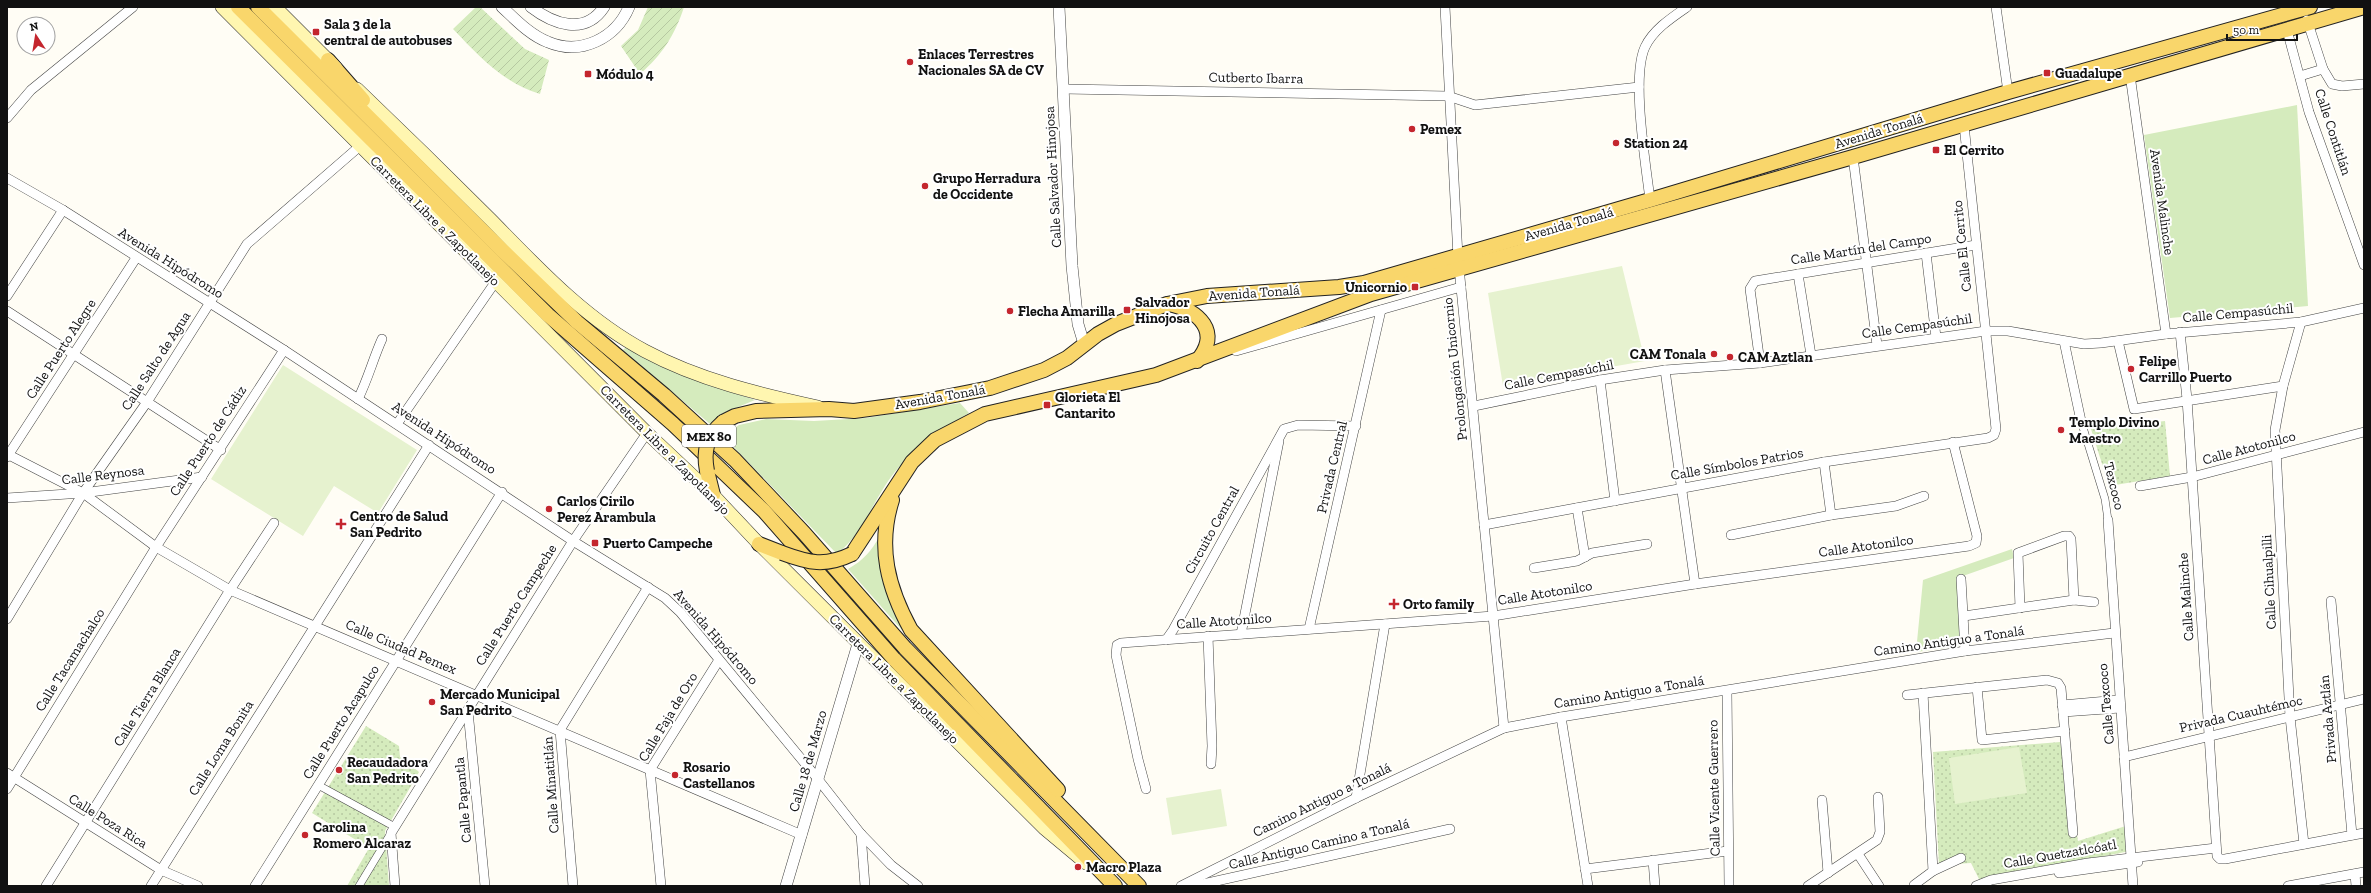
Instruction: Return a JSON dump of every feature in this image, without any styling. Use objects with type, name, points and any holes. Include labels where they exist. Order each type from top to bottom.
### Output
[{"type":"main road","name":"Carretera Libre a Zapotlanejo","points":[[222,7],[647,433],[713,495],[758,544],[1044,828],[1114,886]]},
{"type":"main road","name":"Carretera Libre a Zapotlanejo","points":[[238,7],[548,315],[673,424],[764,511],[894,659],[1114,886]]},
{"type":"main road","name":"Carretera Libre a Zapotlanejo","points":[[258,7],[418,167],[577,322],[664,395],[735,460],[804,533],[905,648],[1141,886]]},
{"type":"main road","points":[[275,7],[546,275],[598,321],[645,351],[718,381],[829,409]]},
{"type":"main road","name":"Avenida Tonalá","points":[[896,486],[912,462],[935,440],[985,414],[1156,375],[1203,359],[1371,294],[1459,263],[1650,200],[2008,92],[2309,7]]},
{"type":"main road","name":"Avenida Tonalá","points":[[713,495],[707,472],[706,445],[709,438],[723,422],[735,416],[756,411],[829,409],[854,411],[920,402],[990,388],[1044,370],[1067,358],[1084,344],[1116,324],[1167,304],[1207,296],[1353,285],[1459,263],[1853,157],[2364,7]]},
{"type":"main road","points":[[328,60],[418,167]]},
{"type":"main road","points":[[1167,304],[1182,307],[1192,312],[1205,326],[1208,334],[1203,359]]},
{"type":"main road","points":[[896,486],[889,508],[887,525],[885,548],[887,574],[896,603],[911,630],[1131,868],[1141,886]]},
{"type":"main road","points":[[758,544],[782,553],[818,563],[836,562],[852,554],[865,537],[896,486]]},
{"type":"street","points":[[7,118],[31,90],[133,7]]},
{"type":"street","points":[[502,7],[540,38],[568,47],[588,45],[606,37],[620,23],[629,7]]},
{"type":"street","points":[[531,7],[552,21],[567,25],[590,20],[604,7]]},
{"type":"street","name":"Calle Salvador Hinojosa","points":[[1059,7],[1072,266],[1078,324],[1084,344]]},
{"type":"street","name":"Prolongación Unicornio","points":[[1445,7],[1448,96],[1459,263],[1504,728]]},
{"type":"street","points":[[1650,200],[1639,87],[1639,71],[1644,48],[1654,32],[1686,7]]},
{"type":"street","points":[[1996,7],[2008,92]]},
{"type":"street","points":[[2309,7],[2306,24],[2323,69],[2332,84],[2342,86],[2364,84]]},
{"type":"street","name":"Calle Contitlán","points":[[2287,30],[2309,112],[2364,265]]},
{"type":"street","points":[[2300,76],[2323,69]]},
{"type":"street","name":"Avenida Malinche","points":[[2130,75],[2166,334]]},
{"type":"street","name":"Cutberto Ibarra","points":[[1064,89],[1448,96],[1475,105],[1639,87]]},
{"type":"street","name":"Calle El Cerrito","points":[[1964,125],[1996,429],[1994,435]]},
{"type":"street","name":"Calle Salto de Agua","points":[[7,619],[83,493],[147,402],[247,244],[360,146]]},
{"type":"street","points":[[1853,157],[1877,345]]},
{"type":"street","name":"Avenida Hipódromo","points":[[7,178],[63,210],[136,258],[284,350],[502,492],[573,541],[665,598],[680,612],[817,778],[860,834],[892,865],[918,886]]},
{"type":"street","points":[[7,296],[63,210]]},
{"type":"street","name":"Calle Martín del Campo","points":[[1760,363],[1750,289],[1752,283],[1758,280],[1866,264],[1976,245]]},
{"type":"street","points":[[1926,253],[1936,337]]},
{"type":"street","name":"Calle Puerto Alegre","points":[[7,455],[136,258]]},
{"type":"street","points":[[1798,274],[1811,355]]},
{"type":"street","points":[[398,424],[496,281]]},
{"type":"street","points":[[1203,359],[1461,287]]},
{"type":"street","name":"Calle Cempasúchil","points":[[1474,406],[1600,380],[1665,370],[1760,363],[1877,345],[1986,331],[2008,331],[2084,344],[2118,341],[2180,332],[2301,322],[2364,308]]},
{"type":"street","points":[[7,310],[221,450]]},
{"type":"street","name":"Privada Central","points":[[1309,630],[1381,310]]},
{"type":"street","name":"Calle Cihualpilli","points":[[2301,322],[2283,386],[2275,423],[2290,717],[2304,844]]},
{"type":"street","name":"Calle Malinche","points":[[2180,332],[2187,399],[2217,856],[2220,859],[2304,844]]},
{"type":"street","points":[[358,399],[366,384],[373,358],[382,339]]},
{"type":"street","name":"Texcoco","points":[[2064,341],[2081,421],[2105,499],[2108,520]]},
{"type":"street","points":[[2118,341],[2134,409],[2187,399],[2235,394],[2283,386]]},
{"type":"street","name":"Calle Puerto de Cádiz","points":[[156,547],[221,450],[284,350]]},
{"type":"street","points":[[1665,370],[1680,488],[1695,584]]},
{"type":"street","points":[[1600,380],[1615,501]]},
{"type":"street","points":[[1241,634],[1281,433],[1293,425],[1356,426]]},
{"type":"street","name":"Calle Atotonilco","points":[[2140,486],[2192,478],[2364,432]]},
{"type":"street","name":"Calle Puerto Campeche","points":[[393,830],[468,711],[476,694],[573,541],[647,433]]},
{"type":"street","name":"Circuito Central","points":[[1166,640],[1177,623],[1281,433]]},
{"type":"street","name":"Calle Símbolos Patrios","points":[[1484,525],[1824,462],[1988,438],[1994,435]]},
{"type":"street","name":"Calle Atotonilco","points":[[1146,789],[1138,759],[1116,655],[1117,645],[1126,642],[1493,616],[1695,584],[1969,546],[1976,543],[1977,536],[1953,442]]},
{"type":"street","name":"Calle Loma Bonita","points":[[151,886],[429,445]]},
{"type":"street","name":"Calle Ciudad Pemex","points":[[7,455],[83,493],[156,547],[230,590],[476,694],[802,835]]},
{"type":"street","points":[[1824,462],[1831,515]]},
{"type":"street","name":"Calle Reynosa","points":[[7,498],[83,493],[202,477]]},
{"type":"street","name":"Calle Puerto Acapulco","points":[[255,886],[502,492]]},
{"type":"street","points":[[1731,535],[1831,515],[1896,506],[1924,496]]},
{"type":"street","points":[[1577,508],[1585,557]]},
{"type":"street","name":"Calle Texcoco","points":[[2108,520],[2114,633],[2133,886]]},
{"type":"street","name":"Calle Tierra Blanca","points":[[46,886],[230,590],[274,523]]},
{"type":"street","points":[[2020,608],[2018,552],[2064,536],[2069,536],[2070,539],[2074,600]]},
{"type":"street","points":[[1534,568],[1577,561],[1592,553],[1647,544]]},
{"type":"street","name":"Calle Tacamachalco","points":[[7,789],[10,776],[156,547]]},
{"type":"street","points":[[1960,579],[1964,616],[1965,651]]},
{"type":"street","name":"Calle Minatitlán","points":[[573,886],[560,730],[648,587]]},
{"type":"street","points":[[1964,616],[2074,600],[2094,602]]},
{"type":"street","name":"Privada Aztlán","points":[[2331,601],[2352,835]]},
{"type":"street","points":[[1356,798],[1385,624]]},
{"type":"street","name":"Camino Antiguo a Tonalá","points":[[1181,886],[1356,798],[1504,728],[1560,717],[1965,651],[2114,633]]},
{"type":"street","points":[[1208,636],[1212,735],[1211,764]]},
{"type":"street","name":"Calle 18 de Marzo","points":[[786,886],[858,644]]},
{"type":"street","name":"Calle Faja de Oro","points":[[661,886],[650,770],[719,660]]},
{"type":"street","points":[[1907,695],[2054,681],[2060,688],[2063,709],[2073,833]]},
{"type":"street","points":[[1977,688],[1982,740],[2065,731]]},
{"type":"street","name":"Calle Vicente Guerrero","points":[[1727,690],[1729,886]]},
{"type":"street","points":[[1923,694],[1933,871]]},
{"type":"street","name":"Privada Cuauhtémoc","points":[[2124,757],[2364,700]]},
{"type":"street","points":[[2063,709],[2120,704]]},
{"type":"street","name":"Calle Papantla","points":[[468,711],[485,886]]},
{"type":"street","points":[[1560,717],[1588,886]]},
{"type":"street","name":"Calle Poza Rica","points":[[10,776],[160,870],[198,886]]},
{"type":"street","points":[[318,785],[393,830]]},
{"type":"street","points":[[1808,886],[1856,855],[1880,836],[1878,797]]},
{"type":"street","points":[[1822,800],[1828,873]]},
{"type":"street","name":"Calle Antiguo Camino a Tonalá","points":[[1194,886],[1450,828]]},
{"type":"street","points":[[359,886],[393,830]]},
{"type":"street","points":[[393,830],[395,886]]},
{"type":"street","points":[[2304,844],[2364,833]]},
{"type":"street","points":[[860,834],[865,886]]},
{"type":"street","name":"Calle Quetzatlcóatl","points":[[1989,886],[2132,860],[2216,848]]},
{"type":"street","points":[[1585,868],[1728,851]]},
{"type":"street","points":[[1856,855],[1872,886]]},
{"type":"street","points":[[1856,855],[1879,886]]},
{"type":"street","points":[[1914,885],[1933,871],[1961,858]]},
{"type":"street","points":[[1653,860],[1655,886]]},
{"type":"street","name":"Calle Quetzatlcóatl","points":[[1976,886],[1991,880],[2132,860]]},
{"type":"street","points":[[2288,886],[2359,873],[2356,886]]},
{"type":"green space","points":[[476,7],[480,7],[525,49],[549,60],[540,94],[514,83],[492,68],[453,29]]},
{"type":"green space","points":[[648,7],[684,7],[667,44],[648,67],[640,74],[621,46],[638,30]]},
{"type":"green space","points":[[2297,105],[2308,306],[2170,318],[2144,135]]},
{"type":"green space","points":[[1622,266],[1645,361],[1503,386],[1488,293]]},
{"type":"green space","points":[[627,346],[682,375],[755,400],[721,414],[710,424],[623,350]]},
{"type":"green space","points":[[283,365],[417,450],[378,513],[334,486],[303,536],[211,479]]},
{"type":"green space","points":[[960,403],[969,413],[932,437],[899,467],[883,489],[863,524],[847,545],[837,554],[723,436],[739,425],[766,419],[814,421],[866,418]]},
{"type":"green space","points":[[2165,421],[2170,476],[2109,486],[2091,429]]},
{"type":"green space","points":[[880,536],[905,628],[902,630],[848,569],[867,555]]},
{"type":"green space","points":[[2012,549],[2014,558],[1960,577],[1960,646],[1916,652],[1923,580]]},
{"type":"green space","points":[[366,726],[399,746],[400,757],[419,772],[385,831],[389,886],[347,886],[369,848],[312,813]]},
{"type":"green space","points":[[2060,742],[2078,841],[2129,825],[2130,851],[1980,881],[1971,863],[1939,865],[1933,752]]},
{"type":"green space","points":[[2019,747],[2027,793],[1955,804],[1949,758]]},
{"type":"green space","points":[[1221,789],[1227,826],[1172,835],[1166,798]]},
{"type":"place","name":"Sala 3 de la central de autobuses","points":[[316,32]]},
{"type":"place","name":"Enlaces Terrestres Nacionales SA de CV","points":[[910,62]]},
{"type":"place","name":"Guadalupe","points":[[2047,73]]},
{"type":"place","name":"Módulo 4","points":[[588,74]]},
{"type":"place","name":"Pemex","points":[[1412,129]]},
{"type":"place","name":"Station 24","points":[[1616,143]]},
{"type":"place","name":"El Cerrito","points":[[1936,150]]},
{"type":"place","name":"Grupo Herradura de Occidente","points":[[925,186]]},
{"type":"place","name":"Unicornio","points":[[1415,287]]},
{"type":"place","name":"Salvador Hinojosa","points":[[1127,310]]},
{"type":"place","name":"Flecha Amarilla","points":[[1010,311]]},
{"type":"place","name":"CAM Tonala","points":[[1714,354]]},
{"type":"place","name":"CAM Aztlan","points":[[1730,357]]},
{"type":"place","name":"Felipe Carrillo Puerto","points":[[2131,369]]},
{"type":"place","name":"Glorieta El Cantarito","points":[[1047,405]]},
{"type":"place","name":"Templo Divino Maestro","points":[[2061,430]]},
{"type":"place","name":"Carlos Cirilo Perez Arambula","points":[[549,509]]},
{"type":"place","name":"Centro de Salud San Pedrito","points":[[341,524]]},
{"type":"place","name":"Puerto Campeche","points":[[595,543]]},
{"type":"place","name":"Orto family","points":[[1394,604]]},
{"type":"place","name":"Mercado Municipal San Pedrito","points":[[432,702]]},
{"type":"place","name":"Recaudadora San Pedrito","points":[[339,770]]},
{"type":"place","name":"Rosario Castellanos","points":[[675,775]]},
{"type":"place","name":"Carolina Romero Alcaraz","points":[[305,835]]},
{"type":"place","name":"Macro Plaza","points":[[1078,867]]}]
